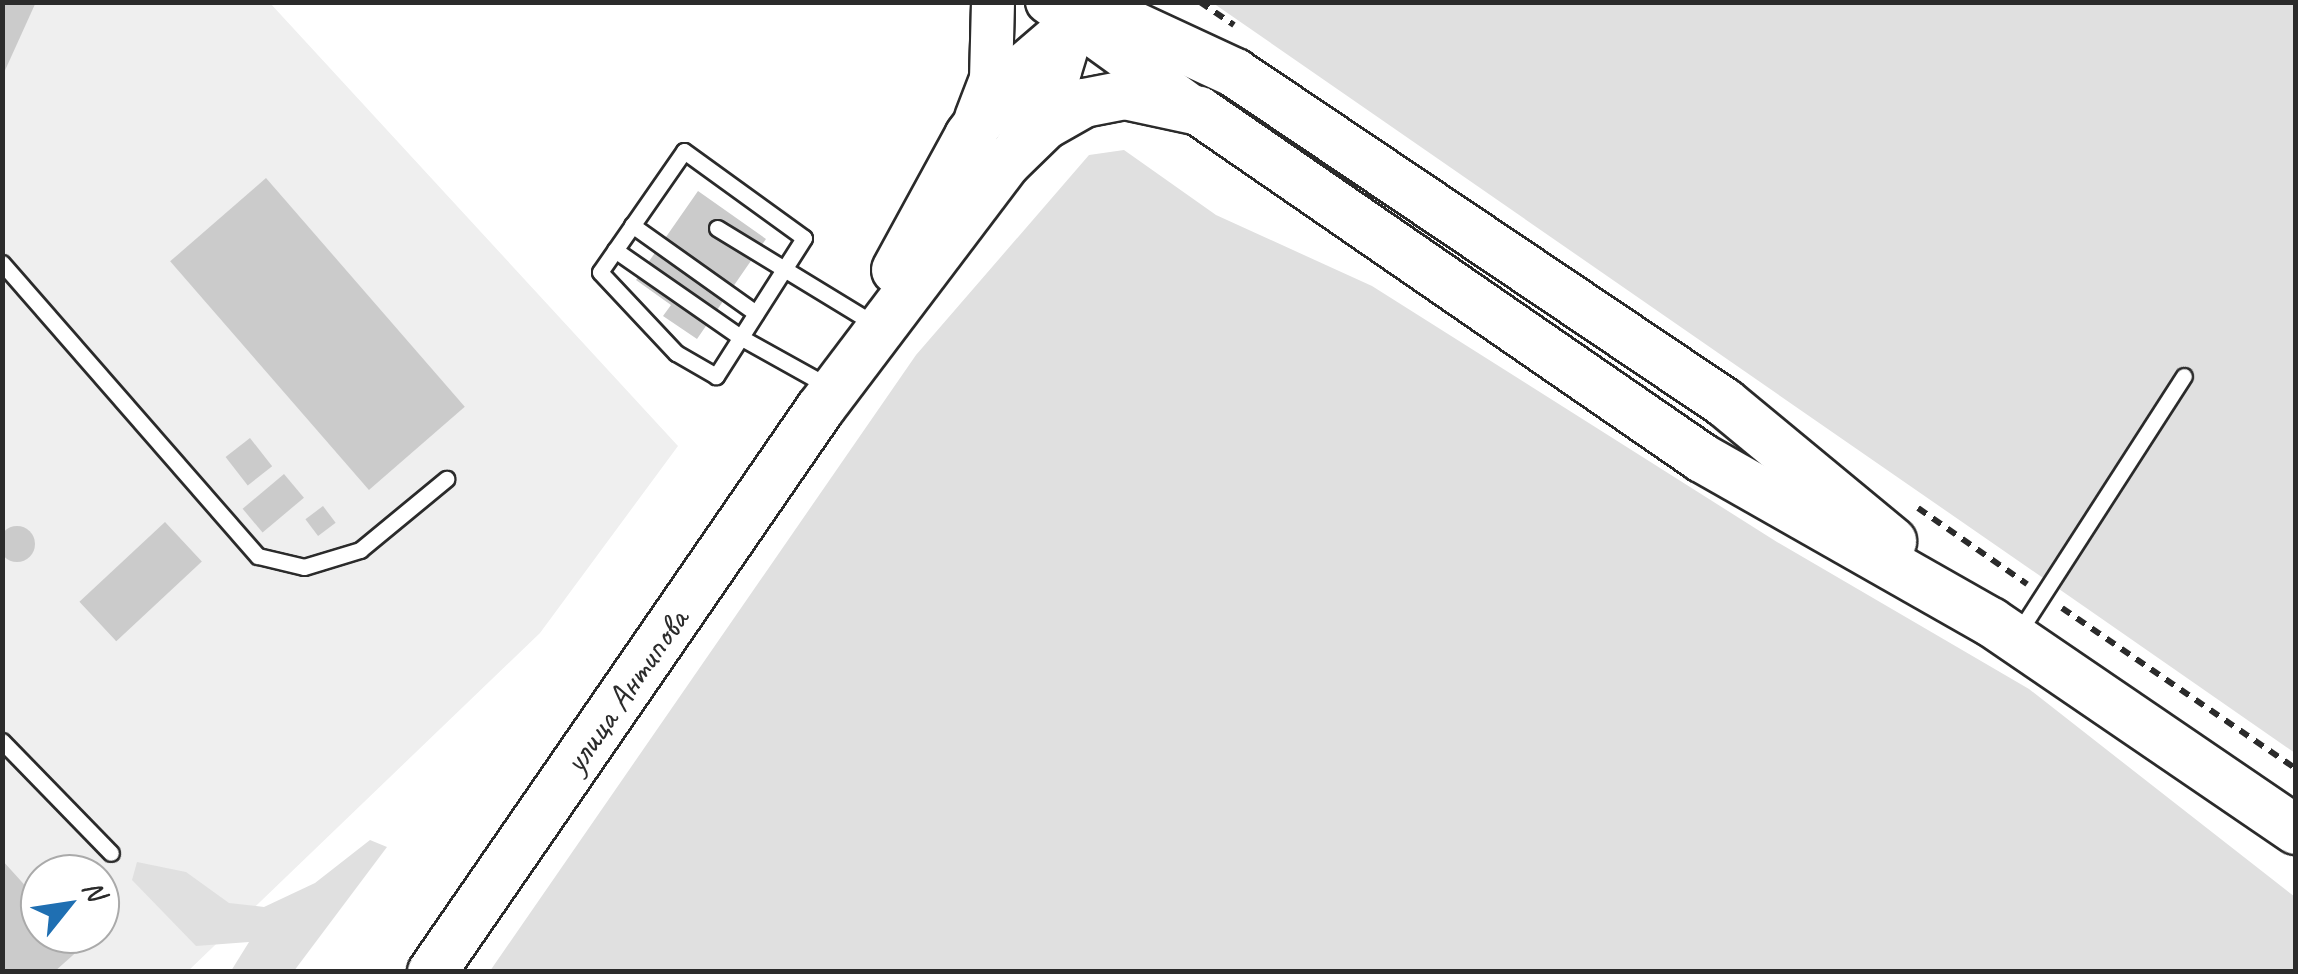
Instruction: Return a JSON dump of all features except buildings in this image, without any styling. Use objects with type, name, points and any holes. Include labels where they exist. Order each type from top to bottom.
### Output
[{"type":"main road","points":[[969,136],[991,80],[993,2]]},
{"type":"main road","points":[[1130,2],[1725,403],[2003,630]]},
{"type":"main road","points":[[1067,9],[1121,20],[1235,73]]},
{"type":"main road","points":[[1067,9],[1200,111],[1702,458],[2003,630],[2296,830]]},
{"type":"main road","points":[[1007,162],[1060,71],[1067,9]]},
{"type":"main road","name":"улица Антипова","points":[[826,398],[969,136],[1067,9]]},
{"type":"main road","name":"улица Антипова","points":[[432,972],[826,398],[1007,162],[1045,126],[1084,103],[1126,96],[1200,111]]},
{"type":"lane","points":[[684,150],[804,238],[716,376],[676,353],[600,272],[615,250],[684,150]]},
{"type":"lane","points":[[632,225],[756,313]]},
{"type":"lane","points":[[717,228],[868,320]]},
{"type":"lane","points":[[615,250],[826,398]]},
{"type":"lane","points":[[2,263],[258,556],[304,567],[360,550],[446,479]]},
{"type":"lane","points":[[2003,630],[2184,376]]},
{"type":"lane","points":[[2,742],[110,853]]},
{"type":"shaded area","points":[[2,3],[270,3],[678,446],[540,633],[188,971],[3,971]]},
{"type":"shaded area","points":[[1213,3],[2295,3],[2295,753],[2082,605]]},
{"type":"shaded area","points":[[1124,150],[1216,215],[1372,286],[1777,542],[2029,689],[2295,897],[2295,971],[490,971],[916,355],[1089,155]]},
{"type":"shaded area","points":[[370,840],[387,847],[294,971],[231,971],[249,942],[196,946],[132,880],[137,862],[186,872],[229,903],[264,907],[315,883]]}]
